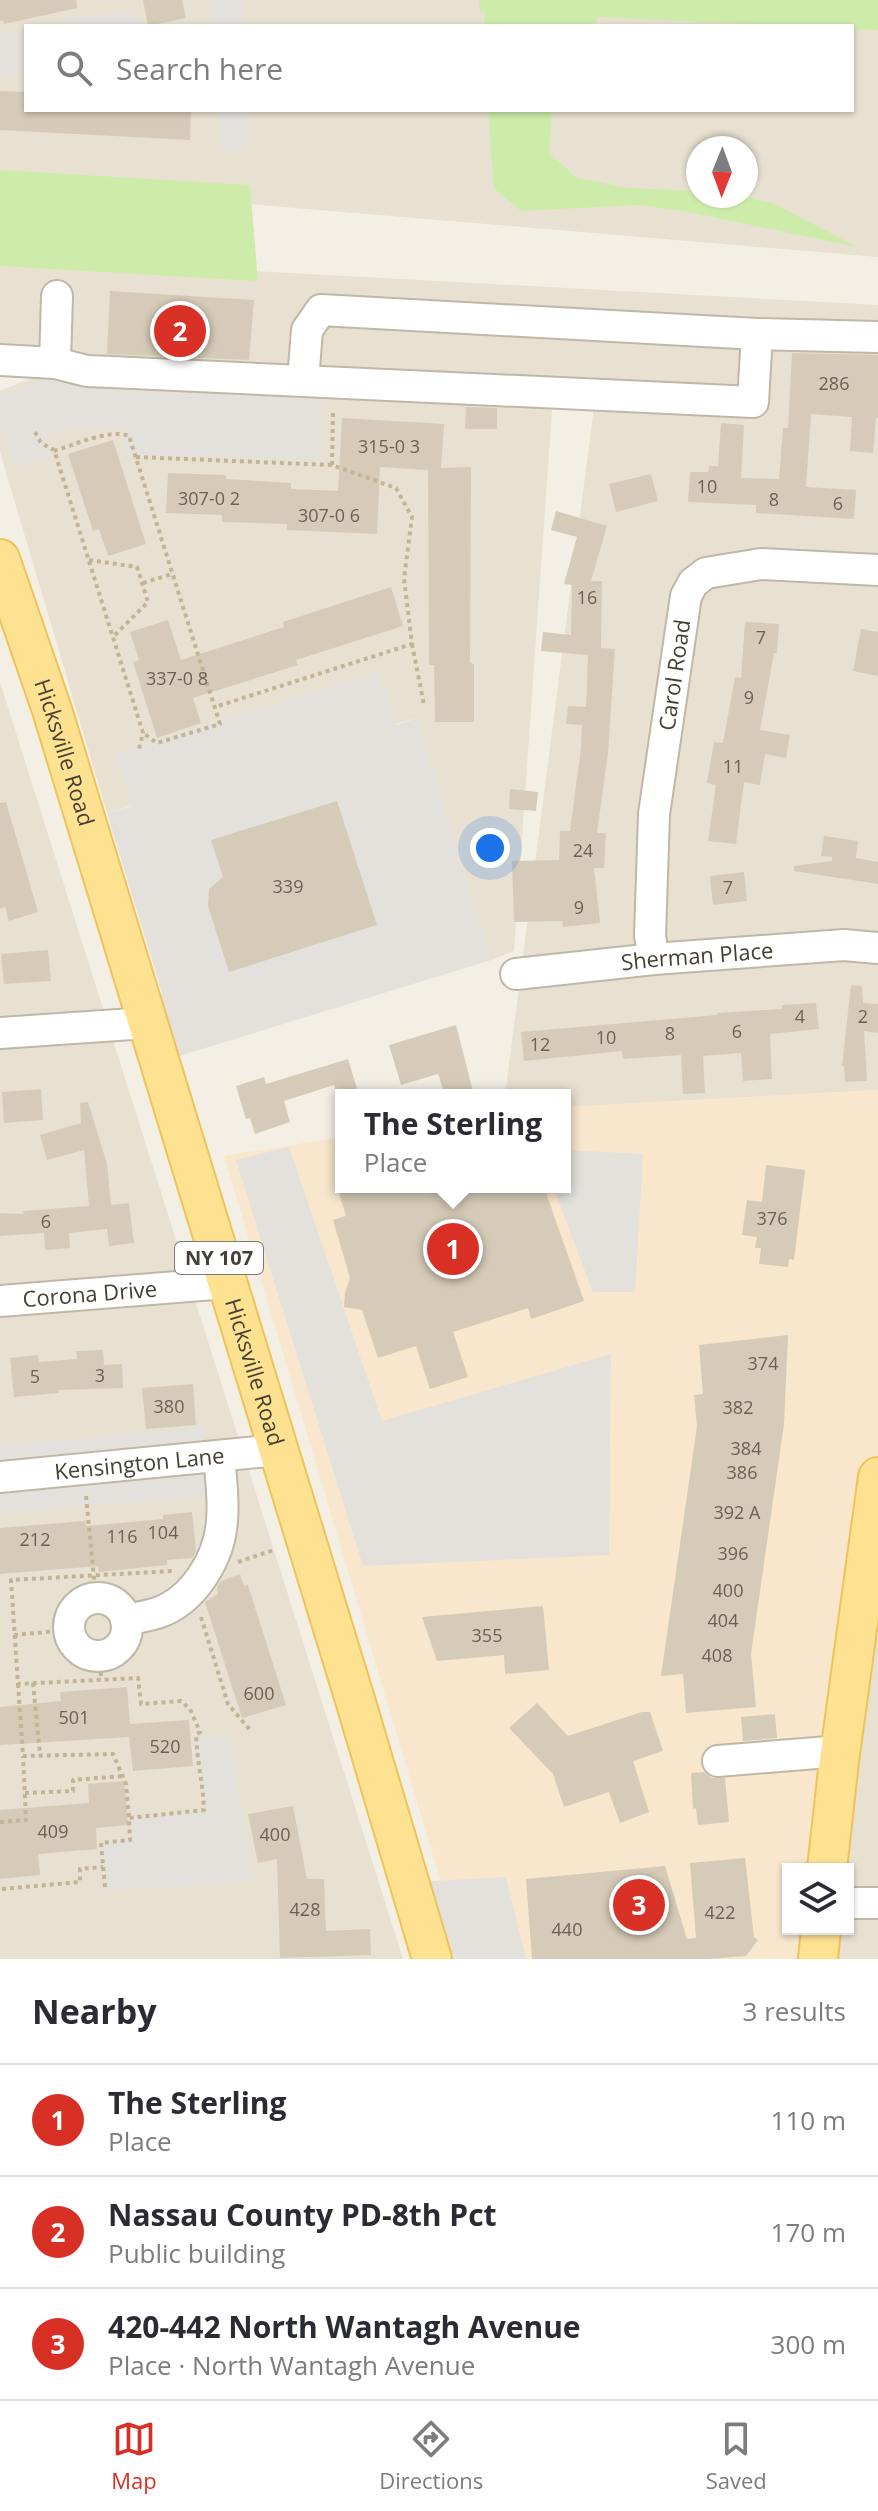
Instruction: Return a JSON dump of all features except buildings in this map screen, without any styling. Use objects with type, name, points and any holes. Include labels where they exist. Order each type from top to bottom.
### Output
[{"type":"main road","name":"Hicksville Road","points":[[0,559],[52,710],[432,1959]]},
{"type":"main road","points":[[828,1863],[841,1751],[869,1608],[878,1477]]},
{"type":"main road","points":[[818,1959],[820,1935]]},
{"type":"street","points":[[55,363],[57,296]]},
{"type":"street","points":[[303,381],[307,330],[321,310],[757,334],[878,337]]},
{"type":"street","points":[[0,360],[55,363],[87,371],[753,402],[757,334]]},
{"type":"street","name":"Carol Road","points":[[654,959],[650,936],[654,814],[678,640],[686,596],[693,583],[706,573],[761,564],[878,570]]},
{"type":"street","name":"Sherman Place","points":[[516,974],[654,959],[844,945],[878,948]]},
{"type":"street","points":[[0,1033],[147,1023]]},
{"type":"street","name":"Corona Drive","points":[[0,1301],[227,1283]]},
{"type":"street","name":"Kensington Lane","points":[[0,1477],[278,1450]]},
{"type":"street","points":[[126,1620],[158,1613],[171,1606],[193,1590],[206,1569],[218,1542],[222,1521],[219,1457]]},
{"type":"street","points":[[95,1587],[116,1605],[126,1620],[125,1639],[101,1668],[76,1646],[69,1630],[70,1619],[95,1587]]},
{"type":"street","points":[[718,1761],[841,1751]]},
{"type":"street","points":[[854,1903],[878,1903]]},
{"type":"path","points":[[332,465],[333,409]]},
{"type":"path","points":[[35,432],[41,443],[54,451],[143,733],[139,749]]},
{"type":"path","points":[[54,451],[110,434],[129,436],[220,724],[157,743],[143,733]]},
{"type":"path","points":[[136,457],[332,465],[396,488],[411,513],[404,579],[424,705]]},
{"type":"path","points":[[89,560],[137,567],[143,583],[148,602],[113,637]]},
{"type":"path","points":[[143,583],[172,574]]},
{"type":"path","points":[[215,707],[412,644]]},
{"type":"path","points":[[82,1470],[95,1587]]},
{"type":"path","points":[[231,1564],[274,1550]]},
{"type":"path","points":[[0,1822],[26,1820],[11,1580],[95,1587],[183,1571]]},
{"type":"path","points":[[200,1609],[228,1704],[250,1730]]},
{"type":"path","points":[[14,1635],[69,1630]]},
{"type":"path","points":[[18,1684],[101,1668],[138,1678],[141,1704],[181,1701],[190,1709],[200,1732],[196,1735],[197,1765],[203,1778],[204,1810],[129,1818]]},
{"type":"path","points":[[33,1683],[40,1755]]},
{"type":"path","points":[[23,1756],[113,1754],[126,1784],[130,1840],[101,1843],[105,1887]]},
{"type":"path","points":[[25,1793],[73,1791],[73,1780],[123,1776]]},
{"type":"path","points":[[2,1889],[80,1882],[80,1869],[103,1867]]},
{"type":"shaded area","points":[[0,0],[878,0],[878,257],[0,183]]},
{"type":"shaded area","points":[[210,0],[241,0],[243,24],[212,24]]},
{"type":"shaded area","points":[[135,11],[141,24],[61,24],[61,18]]},
{"type":"shaded area","points":[[24,30],[24,74],[0,76],[0,33]]},
{"type":"shaded area","points":[[218,112],[248,112],[251,149],[220,152]]},
{"type":"shaded area","points":[[0,257],[878,305],[878,1090],[571,1107],[571,1089],[506,1089],[597,384],[0,354]]},
{"type":"shaded area","points":[[47,372],[553,396],[514,951],[491,960],[416,718],[107,813],[0,452],[0,391]]},
{"type":"shaded area","points":[[49,377],[321,394],[318,461],[125,454],[125,428],[75,426],[43,436],[51,458],[16,468],[0,422],[0,396]]},
{"type":"shaded area","points":[[379,672],[396,725],[417,718],[491,960],[173,1058],[156,1003],[162,993],[107,813],[132,806],[115,753]]},
{"type":"shaded area","points":[[0,682],[403,1959],[0,1959]]},
{"type":"shaded area","points":[[878,1090],[878,1539],[835,1863],[782,1863],[782,1935],[827,1935],[825,1959],[464,1959],[224,1156],[335,1138],[335,1193],[571,1193],[571,1107]]},
{"type":"shaded area","points":[[289,1147],[382,1421],[611,1354],[609,1555],[363,1566],[236,1160]]},
{"type":"shaded area","points":[[571,1150],[643,1154],[635,1292],[593,1292],[555,1193],[571,1193]]},
{"type":"shaded area","points":[[202,1428],[208,1496],[0,1513],[0,1445]]},
{"type":"shaded area","points":[[878,1539],[878,1959],[825,1959],[827,1935],[854,1935],[854,1863],[835,1863]]},
{"type":"shaded area","points":[[231,1736],[253,1881],[104,1891],[100,1844],[135,1839],[131,1817],[206,1812],[193,1738]]},
{"type":"shaded area","points":[[506,1877],[526,1959],[442,1959],[417,1882]]},
{"type":"green space","points":[[479,0],[878,0],[878,30],[854,29],[854,24],[749,24],[597,17],[596,24],[484,24],[485,12],[480,11]]},
{"type":"green space","points":[[488,112],[552,112],[549,153],[577,178],[628,188],[686,190],[686,208],[758,208],[758,200],[773,203],[857,247],[683,211],[639,205],[521,211],[494,188]]},
{"type":"green space","points":[[0,170],[250,185],[258,281],[0,266]]},
{"type":"place","name":"Nassau County PD-8th Pct","points":[[180,331]]},
{"type":"place","name":"The Sterling","points":[[453,1249]]},
{"type":"place","name":"420-442 North Wantagh Avenue","points":[[639,1905]]}]
